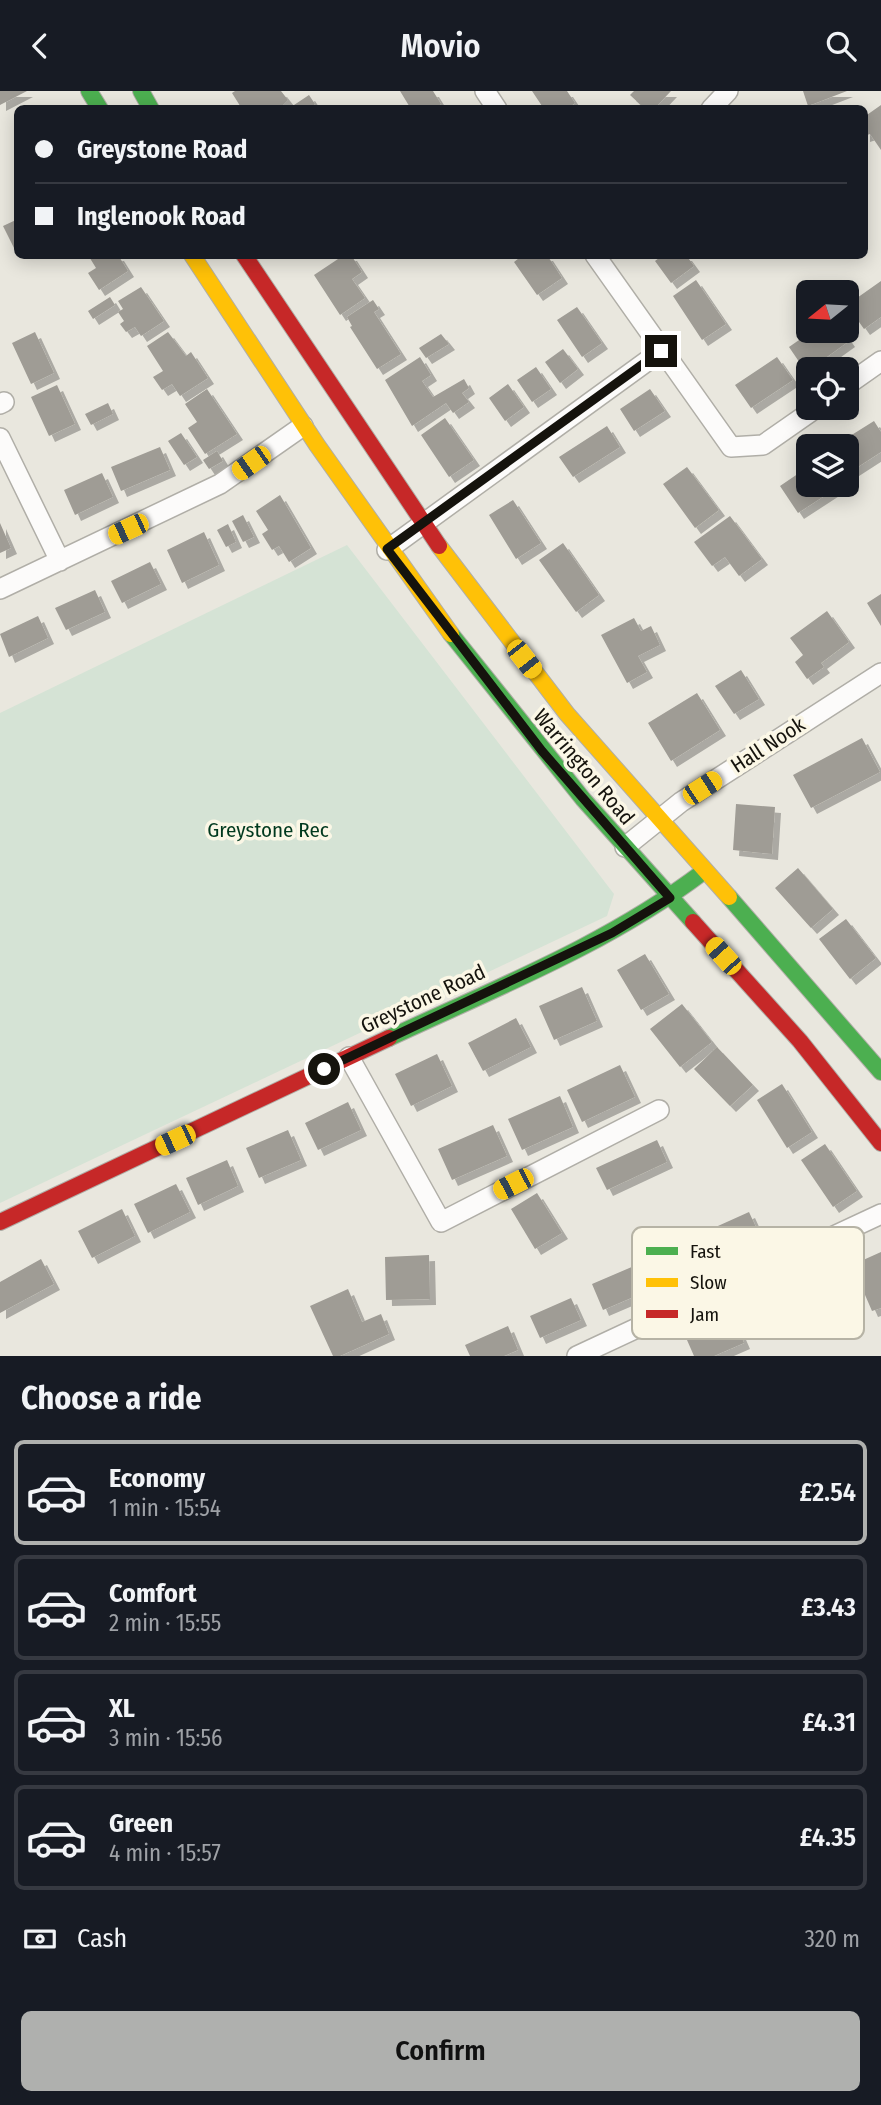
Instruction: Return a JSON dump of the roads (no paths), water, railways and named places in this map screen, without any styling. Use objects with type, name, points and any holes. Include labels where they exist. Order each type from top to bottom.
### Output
[{"type":"main road","name":"Warrington Road","points":[[195,259],[387,549],[516,719],[625,847],[818,1064],[881,1143]]},
{"type":"main road","name":"Warrington Road","points":[[247,259],[421,523],[566,713],[881,1072]]},
{"type":"main road","name":"Greystone Road","points":[[0,1222],[612,933],[670,898],[703,872]]},
{"type":"street","points":[[715,105],[728,91]]},
{"type":"street","points":[[598,259],[731,447],[762,445],[798,420]]},
{"type":"street","points":[[387,549],[661,351]]},
{"type":"street","points":[[859,377],[881,361]]},
{"type":"street","points":[[0,589],[220,484],[303,426]]},
{"type":"street","points":[[0,438],[60,561]]},
{"type":"street","name":"Hall Nook","points":[[625,847],[658,820],[881,673]]},
{"type":"street","points":[[349,1058],[441,1222],[659,1110]]},
{"type":"street","points":[[853,1227],[881,1214]]},
{"type":"street","points":[[577,1356],[632,1330]]},
{"type":"park label","name":"Greystone Rec","points":[[268,830]]}]
